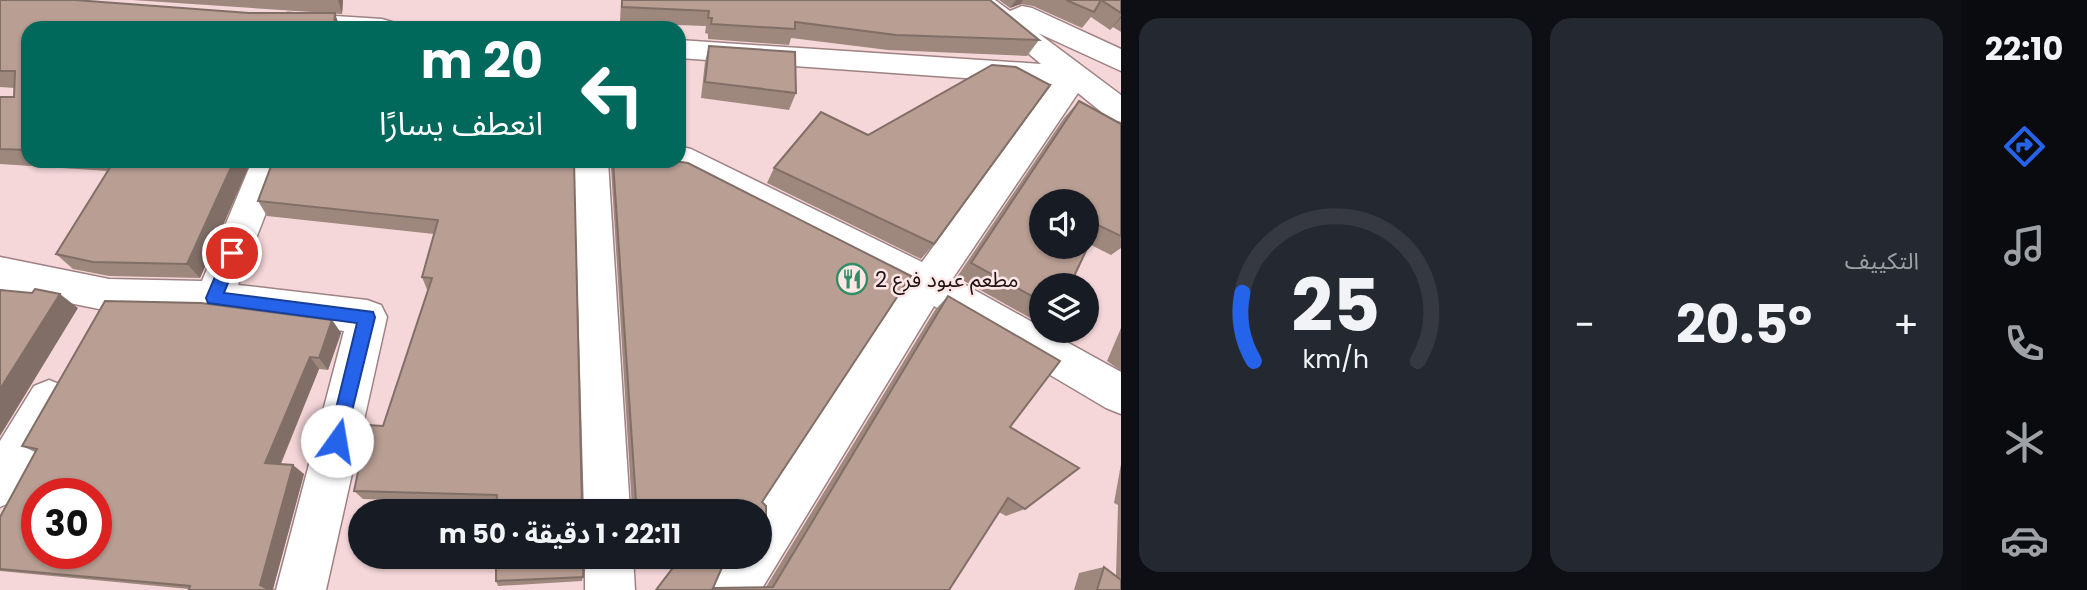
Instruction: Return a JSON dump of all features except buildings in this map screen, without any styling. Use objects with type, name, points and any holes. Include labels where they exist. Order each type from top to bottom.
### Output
[{"type":"street","points":[[978,0],[1121,111]]},
{"type":"street","points":[[995,0],[1121,61]]},
{"type":"street","points":[[255,19],[274,21]]},
{"type":"street","points":[[686,49],[1074,76]]},
{"type":"street","points":[[772,529],[929,283],[1074,76]]},
{"type":"street","points":[[686,162],[929,283],[1121,394]]},
{"type":"street","points":[[214,298],[266,168]]},
{"type":"street","points":[[591,168],[606,499]]},
{"type":"street","points":[[0,273],[109,295],[214,298],[367,317],[301,590]]},
{"type":"street","points":[[89,331],[109,295]]},
{"type":"street","points":[[0,484],[68,366]]},
{"type":"street","points":[[609,569],[610,590]]},
{"type":"street","points":[[733,590],[746,569]]},
{"type":"place","name":"مطعم عبود فرع 2","points":[[852,279]]},
{"type":"route","points":[[232,253],[214,298],[367,317],[337,441]]}]
